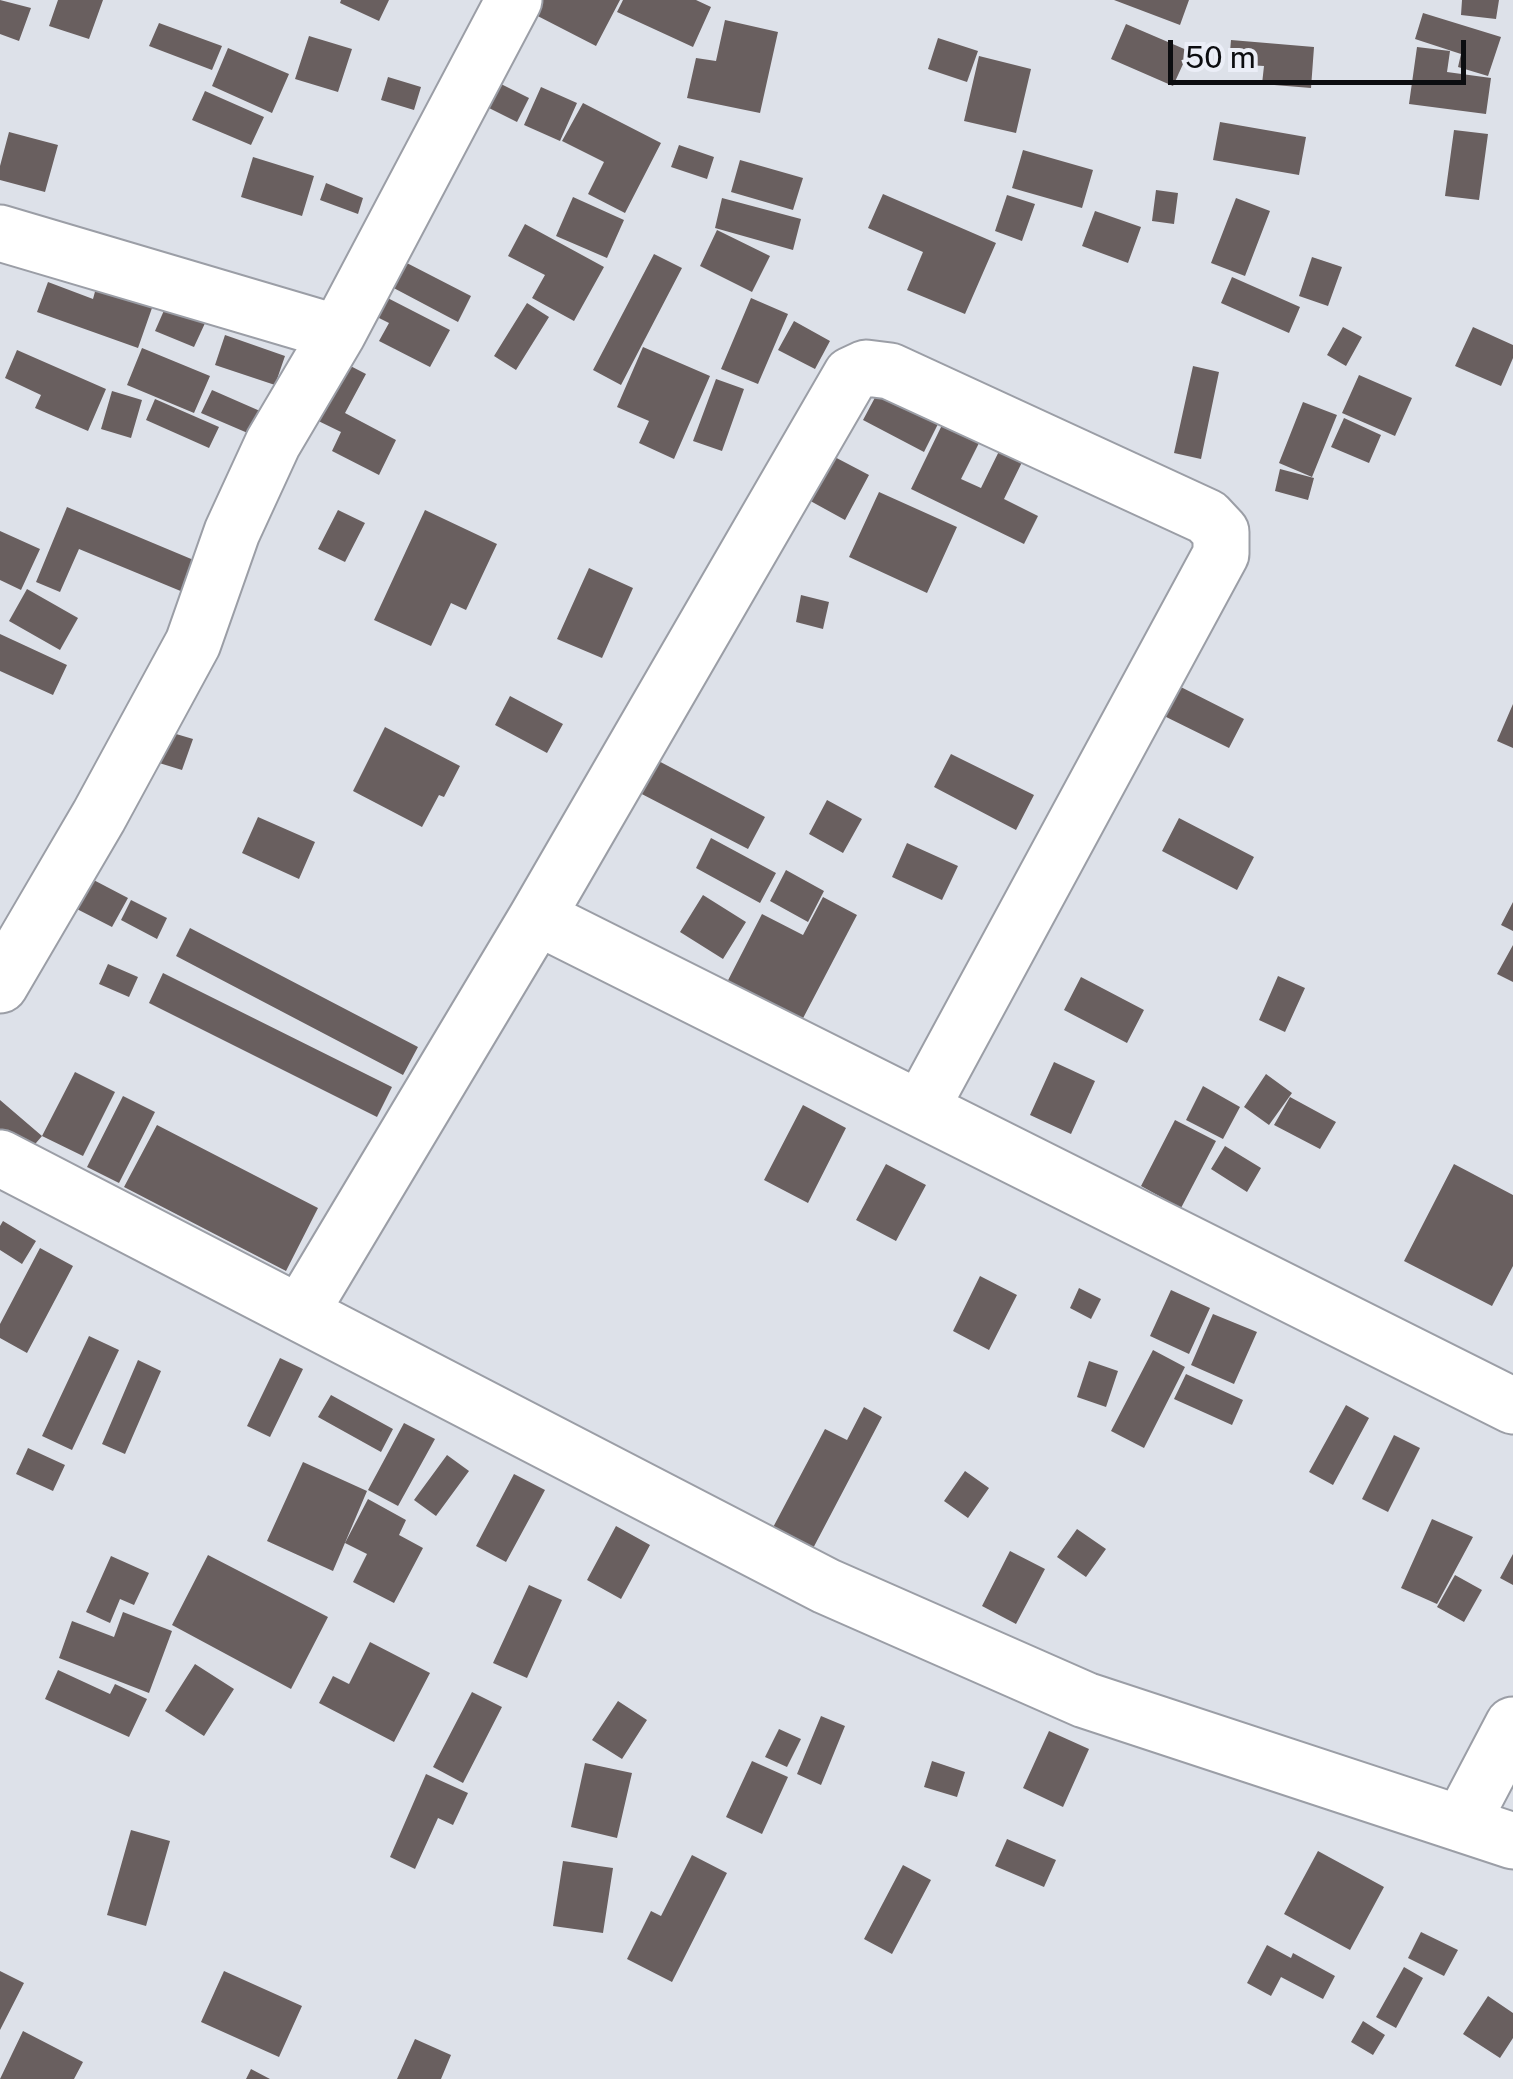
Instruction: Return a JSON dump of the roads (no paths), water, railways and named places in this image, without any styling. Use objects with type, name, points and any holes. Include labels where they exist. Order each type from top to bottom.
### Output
[{"type":"street","points":[[0,985],[192,643],[232,532],[273,443],[338,333],[514,0]]},
{"type":"street","points":[[0,233],[338,333]]},
{"type":"street","points":[[300,1313],[537,917],[851,376],[866,368],[890,372],[1207,516],[1222,532],[1221,554],[921,1108]]},
{"type":"street","points":[[537,917],[1513,1406]]},
{"type":"street","points":[[0,1158],[826,1586],[1068,1693],[1513,1840]]},
{"type":"street","points":[[1461,1824],[1513,1725]]}]
